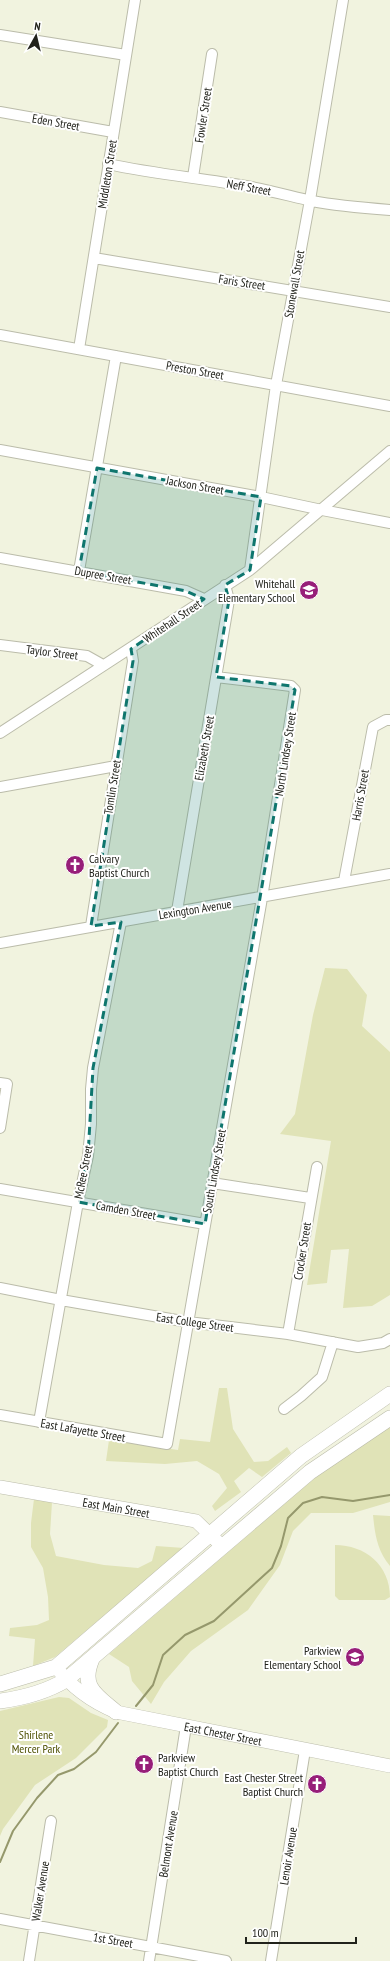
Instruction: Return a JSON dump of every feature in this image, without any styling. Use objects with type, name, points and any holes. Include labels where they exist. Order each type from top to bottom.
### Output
[{"type":"highway","points":[[0,1684],[56,1668],[301,1456],[390,1394]]},
{"type":"highway","points":[[0,1701],[23,1697],[53,1688],[66,1680],[310,1472],[390,1418]]},
{"type":"highway","points":[[92,1659],[87,1678],[90,1689],[116,1712]]},
{"type":"main road","name":"East Main Street","points":[[0,1486],[196,1521],[223,1547]]},
{"type":"main road","name":"East Chester Street","points":[[56,1668],[74,1688],[116,1712],[390,1766]]},
{"type":"street","name":"Middleton Street","points":[[79,349],[134,0]]},
{"type":"street","name":"Stonewall Street","points":[[250,570],[276,385],[310,200],[343,0]]},
{"type":"street","points":[[0,35],[126,55]]},
{"type":"street","name":"Fowler Street","points":[[193,177],[212,54]]},
{"type":"street","name":"Eden Street","points":[[0,112],[113,132]]},
{"type":"street","name":"Neff Street","points":[[108,164],[137,170],[193,177],[275,191],[310,200],[349,207],[390,210]]},
{"type":"street","name":"Faris Street","points":[[94,258],[390,307]]},
{"type":"street","name":"Preston Street","points":[[0,335],[390,406]]},
{"type":"street","points":[[79,571],[116,356]]},
{"type":"street","name":"Jackson Street","points":[[0,450],[261,497],[390,523]]},
{"type":"street","name":"Whitehall Street","points":[[0,733],[250,570],[390,451]]},
{"type":"street","name":"Dupree Street","points":[[0,558],[186,591],[204,599]]},
{"type":"street","name":"Elizabeth Street","points":[[177,911],[229,600],[225,585]]},
{"type":"street","name":"Taylor Street","points":[[0,645],[87,656],[103,665]]},
{"type":"street","name":"Tomlin Street","points":[[91,926],[133,661],[131,649]]},
{"type":"street","name":"North Lindsey Street","points":[[216,677],[291,686],[295,690],[262,898]]},
{"type":"street","name":"Harris Street","points":[[344,881],[373,728],[386,720],[390,720]]},
{"type":"street","points":[[0,787],[116,766]]},
{"type":"street","name":"Lexington Avenue","points":[[0,943],[177,911],[262,898],[344,881],[390,874]]},
{"type":"street","name":"South Lindsey Street","points":[[167,1444],[262,898]]},
{"type":"street","name":"McRee Street","points":[[39,1422],[78,1202],[88,1156],[91,1124],[90,1090],[93,1068],[121,922]]},
{"type":"street","points":[[0,1083],[7,1084],[0,1128]]},
{"type":"street","name":"Crocker Street","points":[[288,1334],[310,1198],[317,1167]]},
{"type":"street","points":[[212,1183],[310,1198]]},
{"type":"street","name":"Camden Street","points":[[0,1188],[205,1224]]},
{"type":"street","name":"East College Street","points":[[0,1288],[188,1322],[288,1334],[358,1347],[383,1343],[390,1339]]},
{"type":"street","points":[[284,1409],[301,1396],[322,1376],[333,1342]]},
{"type":"street","name":"East Lafayette Street","points":[[0,1416],[167,1444]]},
{"type":"street","name":"Belmont Avenue","points":[[149,1961],[186,1726]]},
{"type":"street","name":"Lenoir Avenue","points":[[271,1961],[305,1750]]},
{"type":"street","name":"Walker Avenue","points":[[29,1961],[51,1821]]},
{"type":"street","name":"1st Street","points":[[0,1919],[226,1961]]},
{"type":"highlighted area","points":[[97,468],[261,497],[250,570],[225,585],[229,600],[216,677],[291,686],[295,690],[205,1224],[78,1202],[88,1156],[93,1068],[121,922],[91,926],[133,661],[131,649],[204,599],[186,591],[79,571]]},
{"type":"green space","points":[[325,968],[347,969],[367,995],[362,1026],[390,1052],[390,1295],[372,1306],[343,1308],[349,1249],[331,1250],[327,1283],[307,1285],[331,1141],[280,1134],[295,1114],[313,1015]]},
{"type":"green space","points":[[219,1388],[227,1388],[233,1429],[254,1462],[268,1461],[287,1447],[291,1453],[262,1477],[249,1468],[234,1481],[241,1492],[215,1511],[212,1506],[227,1488],[219,1474],[197,1461],[165,1464],[106,1461],[109,1440],[178,1450],[180,1439],[210,1442]]},
{"type":"green space","points":[[390,1427],[390,1502],[353,1513],[311,1513],[293,1531],[280,1565],[248,1610],[191,1651],[164,1682],[151,1704],[132,1681],[129,1667],[109,1654],[316,1477]]},
{"type":"green space","points":[[34,1499],[52,1502],[50,1534],[56,1556],[104,1565],[138,1568],[152,1561],[156,1546],[184,1548],[55,1657],[33,1666],[35,1639],[9,1636],[10,1628],[37,1625],[49,1620],[48,1597],[43,1568],[31,1547],[31,1523]]},
{"type":"green space","points":[[373,1515],[390,1516],[390,1566],[382,1554],[377,1542]]},
{"type":"green space","points":[[335,1545],[356,1549],[366,1553],[374,1559],[381,1566],[386,1575],[390,1597],[385,1600],[339,1600],[335,1596]]},
{"type":"green space","name":"Shirlene Mercer Park","points":[[59,1697],[69,1698],[91,1713],[108,1720],[107,1727],[76,1758],[35,1785],[3,1829],[0,1836],[0,1711]]},
{"type":"waterway","points":[[136,1706],[153,1685],[163,1655],[185,1635],[214,1621],[272,1568],[281,1546],[288,1518],[303,1503],[322,1497],[353,1501],[390,1495]]},
{"type":"waterway","points":[[0,1862],[13,1831],[37,1798],[58,1775],[74,1769],[96,1752],[118,1723]]},
{"type":"place","name":"Whitehall Elementary School","points":[[309,590]]},
{"type":"place","name":"Calvary Baptist Church","points":[[75,865]]},
{"type":"place","name":"Parkview Elementary School","points":[[355,1657]]},
{"type":"place","name":"Parkview Baptist Church","points":[[144,1764]]},
{"type":"place","name":"East Chester Street Baptist Church","points":[[317,1784]]}]
